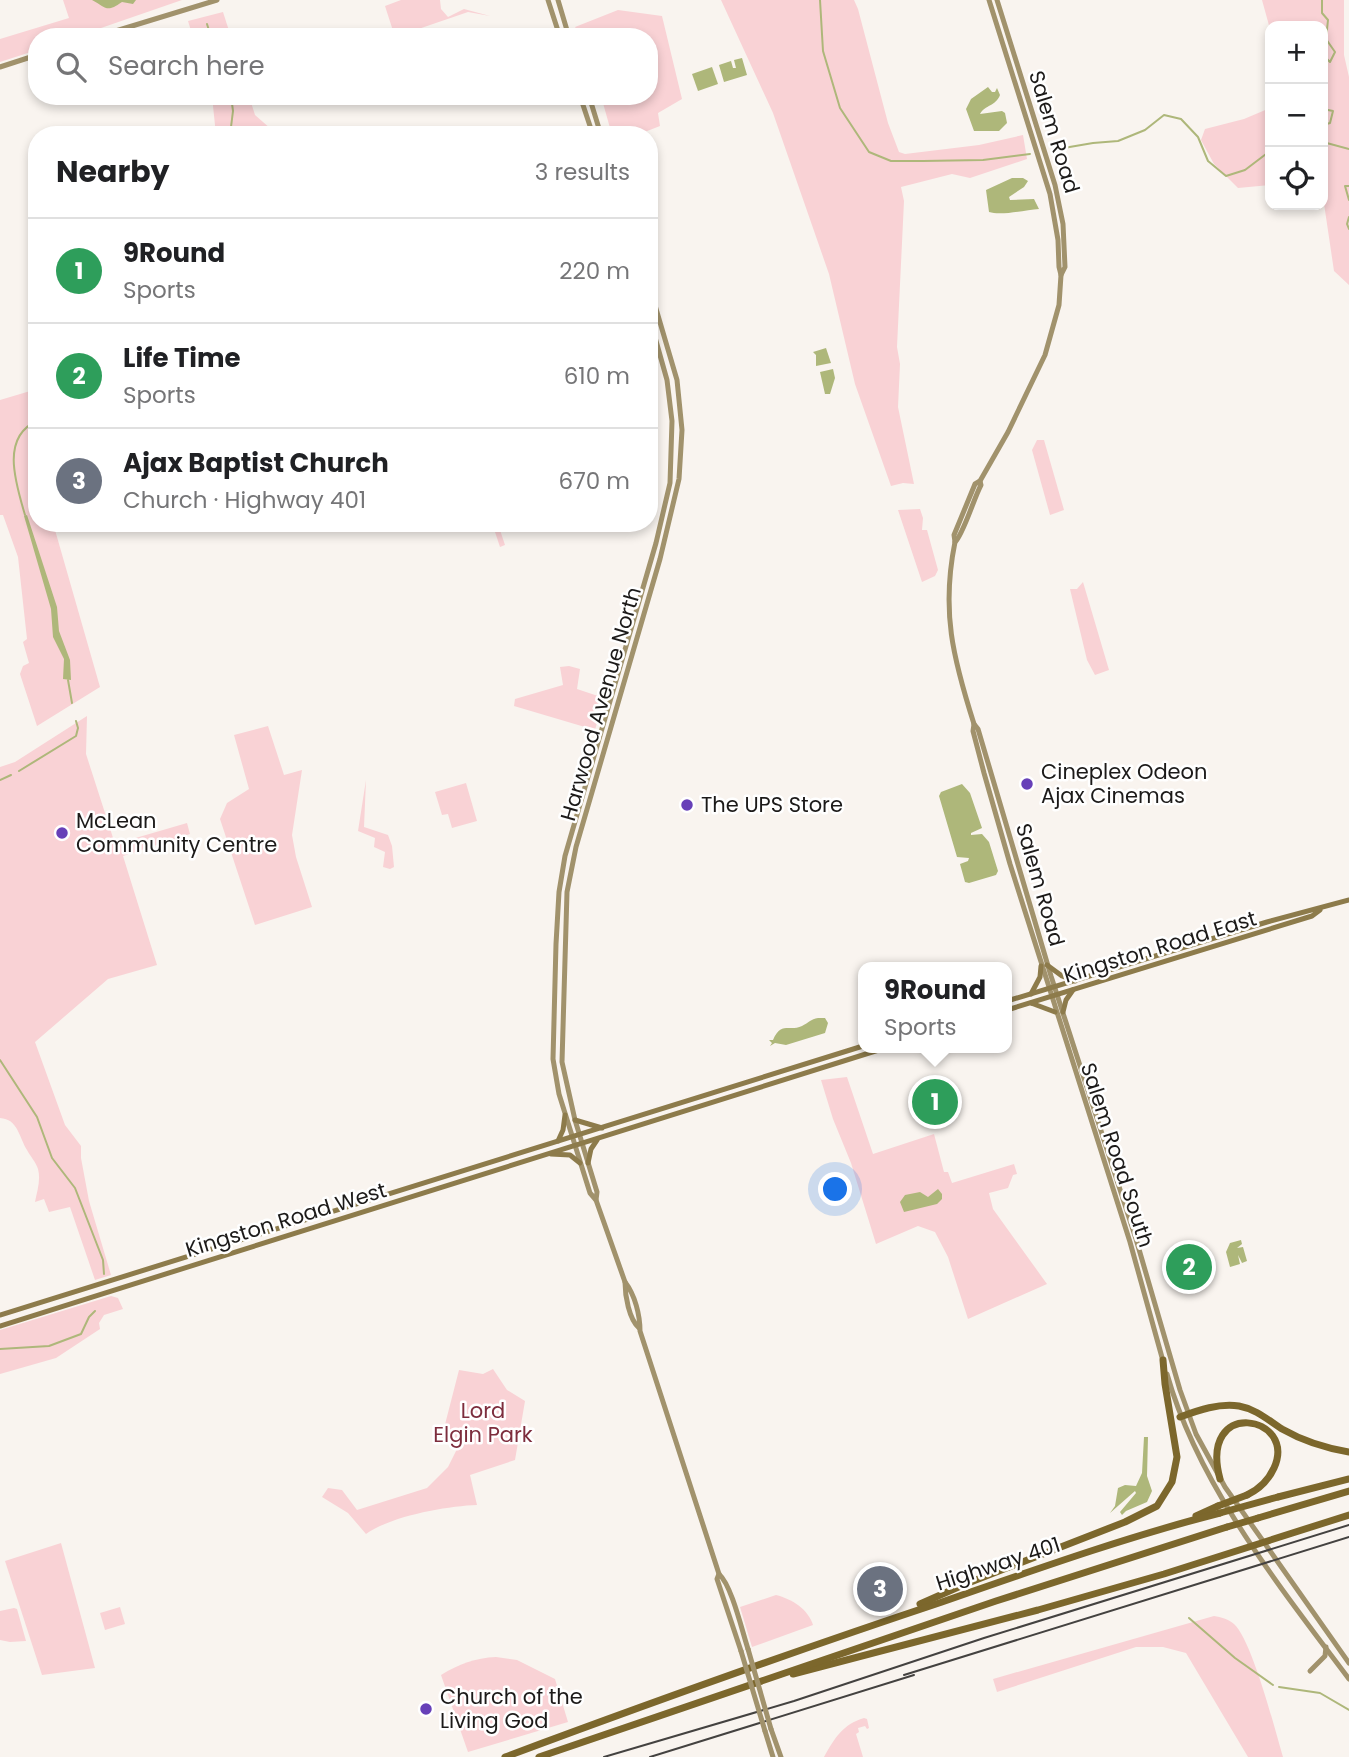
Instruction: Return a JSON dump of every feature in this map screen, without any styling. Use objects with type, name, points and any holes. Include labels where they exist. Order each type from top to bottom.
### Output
[{"type":"highway","points":[[879,1623],[963,1585],[1125,1522],[1157,1506],[1172,1482],[1177,1457],[1164,1384],[1163,1360]]},
{"type":"highway","points":[[1184,1415],[1223,1405],[1254,1409],[1297,1436],[1325,1448],[1349,1452]]},
{"type":"highway","points":[[1219,1510],[1266,1481],[1277,1459],[1275,1440],[1262,1426],[1244,1422],[1223,1433],[1215,1462],[1220,1479]]},
{"type":"highway","points":[[1219,1510],[1349,1479]]},
{"type":"highway","name":"Highway 401","points":[[539,1757],[996,1601],[1349,1491]]},
{"type":"highway","name":"Highway 401","points":[[505,1757],[879,1623],[1219,1510]]},
{"type":"highway","points":[[782,1675],[802,1673],[1038,1610],[1349,1515]]},
{"type":"main road","points":[[125,28],[217,0]]},
{"type":"main road","points":[[548,0],[557,28]]},
{"type":"main road","points":[[558,0],[566,28]]},
{"type":"main road","name":"Salem Road","points":[[989,0],[1050,194],[1061,275],[1059,304],[1045,355],[1008,432],[975,484],[958,521],[949,580],[949,619],[955,662],[974,724],[978,729],[1044,965],[1051,976]]},
{"type":"main road","name":"Salem Road","points":[[997,0],[1055,185],[1065,239],[1065,267],[1061,275]]},
{"type":"main road","points":[[0,67],[28,58]]},
{"type":"main road","points":[[583,105],[590,126]]},
{"type":"main road","points":[[592,105],[598,126]]},
{"type":"main road","name":"Harwood Avenue North","points":[[576,1136],[562,1062],[568,892],[576,847],[662,552],[679,479],[682,430],[677,380],[658,316]]},
{"type":"main road","name":"Harwood Avenue North","points":[[576,1136],[565,1115],[553,1059],[556,934],[565,856],[656,543],[670,483],[673,442],[671,407],[658,348]]},
{"type":"main road","name":"Kingston Road East","points":[[1012,1009],[1312,916],[1320,910],[1349,900]]},
{"type":"main road","name":"Kingston Road East","points":[[1012,1000],[1309,910],[1320,910]]},
{"type":"main road","points":[[1031,994],[1044,965],[1075,981]]},
{"type":"main road","name":"Salem Road South","points":[[1044,965],[1054,996],[1063,1012],[1136,1239],[1184,1415],[1220,1479],[1349,1663]]},
{"type":"main road","name":"Salem Road South","points":[[1051,976],[1051,988]]},
{"type":"main road","points":[[1063,1012],[1069,994],[1074,990]]},
{"type":"main road","name":"Salem Road South","points":[[1054,996],[1055,1012],[1130,1242],[1163,1360],[1184,1415],[1219,1492],[1253,1545],[1349,1679]]},
{"type":"main road","points":[[1031,1003],[1055,1012]]},
{"type":"main road","points":[[576,1136],[858,1048]]},
{"type":"main road","points":[[582,1143],[869,1053]]},
{"type":"main road","points":[[557,1142],[564,1130],[565,1115]]},
{"type":"main road","points":[[575,1120],[602,1128]]},
{"type":"main road","points":[[576,1136],[582,1143],[597,1192],[596,1200]]},
{"type":"main road","points":[[576,1136],[575,1145],[590,1193],[596,1200],[625,1283],[631,1290],[639,1328],[719,1574],[723,1577],[730,1595],[773,1757]]},
{"type":"main road","name":"Kingston Road West","points":[[0,1315],[576,1136]]},
{"type":"main road","points":[[588,1163],[591,1149],[599,1138]]},
{"type":"main road","name":"Kingston Road West","points":[[0,1326],[582,1143]]},
{"type":"main road","points":[[548,1154],[570,1155],[580,1163]]},
{"type":"main road","points":[[1310,1671],[1325,1656],[1326,1647]]},
{"type":"main road","points":[[768,1730],[781,1757]]},
{"type":"green space","points":[[63,0],[182,0],[101,28],[36,28],[69,18]]},
{"type":"green space","points":[[401,0],[440,0],[441,9],[448,17],[464,9],[490,16],[468,12],[421,28],[392,28],[385,6]]},
{"type":"green space","points":[[721,0],[854,0],[888,123],[899,152],[905,154],[979,145],[1023,135],[1027,159],[970,178],[952,174],[901,187],[904,201],[897,347],[900,364],[898,407],[914,484],[891,486],[855,384],[829,274],[773,113]]},
{"type":"green space","points":[[1262,0],[1344,0],[1344,55],[1349,77],[1349,285],[1334,271],[1325,210],[1328,210],[1328,21],[1268,21]]},
{"type":"green space","points":[[618,10],[662,16],[682,99],[658,113],[660,126],[609,126],[604,105],[658,105],[658,28],[575,27]]},
{"type":"green space","points":[[223,12],[228,28],[190,28],[188,21]]},
{"type":"green space","points":[[28,30],[28,53],[0,62],[0,39]]},
{"type":"green space","points":[[213,105],[252,105],[255,115],[268,126],[215,126]]},
{"type":"green space","points":[[1265,110],[1265,185],[1238,188],[1214,164],[1201,140],[1205,129],[1244,119]]},
{"type":"green space","points":[[28,392],[28,532],[56,532],[100,687],[37,726],[20,674],[23,666],[29,663],[23,642],[27,639],[18,557],[3,515],[0,515],[0,400]]},
{"type":"green space","points":[[1037,440],[1044,440],[1064,510],[1050,515],[1032,450]]},
{"type":"green space","points":[[920,509],[923,518],[922,530],[927,530],[938,570],[935,576],[922,582],[898,510]]},
{"type":"green space","points":[[495,532],[501,532],[505,545],[500,547]]},
{"type":"green space","points":[[1083,582],[1109,670],[1095,675],[1087,660],[1070,589],[1077,589]]},
{"type":"green space","points":[[560,667],[580,669],[577,689],[604,698],[595,730],[514,706],[515,699],[563,685]]},
{"type":"green space","points":[[87,716],[86,754],[115,844],[187,823],[190,834],[123,856],[157,965],[108,979],[35,1042],[65,1125],[81,1146],[89,1201],[111,1275],[95,1280],[70,1207],[49,1212],[44,1199],[35,1202],[39,1182],[37,1166],[14,1125],[0,1118],[0,767],[15,762]]},
{"type":"green space","points":[[268,726],[284,775],[302,770],[292,835],[312,907],[255,925],[220,819],[227,803],[249,789],[234,735]]},
{"type":"green space","points":[[366,780],[364,827],[388,835],[394,867],[390,869],[383,867],[385,852],[374,847],[375,838],[358,831]]},
{"type":"green space","points":[[466,783],[477,821],[452,828],[448,814],[442,815],[435,792]]},
{"type":"green space","points":[[847,1077],[873,1154],[934,1134],[944,1172],[948,1172],[952,1183],[1014,1164],[1017,1174],[1013,1175],[1008,1188],[989,1193],[993,1209],[1047,1284],[968,1319],[948,1257],[935,1232],[918,1226],[876,1244],[821,1080]]},
{"type":"green space","points":[[111,1296],[118,1298],[123,1309],[104,1315],[99,1323],[100,1329],[56,1358],[0,1374],[0,1330]]},
{"type":"green space","name":"Lord Elgin Park","points":[[493,1369],[507,1390],[525,1401],[515,1460],[470,1475],[477,1505],[420,1513],[390,1522],[366,1534],[348,1513],[322,1497],[328,1488],[342,1490],[357,1510],[427,1488],[448,1467],[456,1451],[454,1445],[441,1440],[459,1370],[483,1374]]},
{"type":"green space","points":[[61,1543],[95,1668],[42,1675],[5,1561]]},
{"type":"green space","points":[[776,1595],[799,1606],[813,1625],[752,1647],[740,1607]]},
{"type":"green space","points":[[120,1607],[125,1624],[105,1630],[100,1613]]},
{"type":"green space","points":[[17,1609],[26,1641],[0,1640],[0,1611]]},
{"type":"green space","points":[[1214,1616],[1234,1624],[1241,1633],[1262,1686],[1283,1757],[1248,1757],[1186,1653],[1163,1647],[1136,1647],[997,1692],[993,1679]]},
{"type":"green space","points":[[496,1657],[517,1660],[555,1679],[568,1722],[468,1752],[441,1675],[467,1662]]},
{"type":"green space","points":[[867,1719],[869,1728],[858,1728],[859,1732],[856,1734],[863,1757],[824,1757],[845,1728]]},
{"type":"shaded area","points":[[92,0],[136,0],[133,4],[122,2],[109,8]]},
{"type":"shaded area","points":[[742,58],[747,75],[724,82],[719,65],[731,61],[733,68],[736,68],[734,60]]},
{"type":"shaded area","points":[[712,67],[718,84],[698,91],[692,74]]},
{"type":"shaded area","points":[[988,87],[992,92],[997,88],[1000,95],[980,114],[1002,111],[1007,123],[999,131],[974,131],[966,109],[971,99]]},
{"type":"shaded area","points":[[1012,178],[1028,181],[1009,197],[1010,200],[1034,199],[1039,209],[989,212],[986,190]]},
{"type":"shaded area","points":[[826,348],[831,363],[816,366],[816,355],[813,352]]},
{"type":"shaded area","points":[[833,369],[835,378],[830,394],[825,394],[820,372]]},
{"type":"shaded area","points":[[29,532],[33,532],[57,607],[59,631],[70,660],[71,680],[63,679],[64,659],[53,637],[51,609]]},
{"type":"shaded area","points":[[962,784],[970,793],[982,828],[971,835],[982,834],[989,842],[998,871],[996,875],[969,883],[965,882],[960,864],[969,858],[957,857],[939,796],[941,792]]},
{"type":"shaded area","points":[[818,1018],[825,1018],[828,1023],[825,1033],[786,1045],[775,1043],[770,1046],[772,1043],[769,1040],[773,1040],[779,1031],[798,1028]]},
{"type":"shaded area","points":[[938,1189],[942,1199],[937,1204],[904,1212],[900,1202],[905,1195],[920,1192],[928,1197]]},
{"type":"shaded area","points":[[1241,1240],[1242,1244],[1237,1248],[1243,1247],[1247,1261],[1242,1263],[1238,1255],[1240,1264],[1230,1267],[1226,1252],[1230,1243]]},
{"type":"shaded area","points":[[1144,1437],[1148,1437],[1147,1476],[1152,1491],[1147,1502],[1122,1515],[1120,1512],[1135,1491],[1110,1513],[1115,1506],[1118,1488],[1125,1485],[1136,1486],[1142,1473]]},
{"type":"waterway","points":[[820,0],[823,51],[840,108],[869,152],[891,161],[983,160],[1030,154]]},
{"type":"waterway","points":[[1322,0],[1322,13],[1328,21]]},
{"type":"waterway","points":[[207,24],[208,28]]},
{"type":"waterway","points":[[1328,42],[1335,52],[1330,62],[1328,60]]},
{"type":"waterway","points":[[231,126],[232,105]]},
{"type":"waterway","points":[[1328,110],[1333,111],[1328,124]]},
{"type":"waterway","points":[[1052,150],[1118,141],[1145,130],[1164,115],[1181,119],[1198,137],[1208,161],[1226,176],[1245,170],[1265,155]]},
{"type":"waterway","points":[[1328,143],[1349,149]]},
{"type":"waterway","points":[[1349,186],[1345,186],[1349,200]]},
{"type":"waterway","points":[[1349,217],[1349,229]]},
{"type":"waterway","points":[[25,515],[14,462],[18,438],[28,426]]},
{"type":"waterway","points":[[68,680],[72,703]]},
{"type":"waterway","points":[[19,771],[76,736],[76,721]]},
{"type":"waterway","points":[[0,780],[11,775]]},
{"type":"waterway","points":[[0,1060],[37,1117],[52,1158],[75,1188],[103,1260],[104,1274]]},
{"type":"waterway","points":[[0,1349],[49,1346],[81,1334],[95,1311]]},
{"type":"waterway","points":[[1189,1618],[1235,1658],[1273,1685]]},
{"type":"waterway","points":[[1279,1687],[1320,1693],[1349,1710]]},
{"type":"railway","points":[[604,1757],[794,1701],[984,1638],[1349,1525]]},
{"type":"railway","points":[[904,1675],[1349,1537]]},
{"type":"railway","points":[[650,1757],[914,1675]]},
{"type":"place","name":"Cineplex Odeon Ajax Cinemas","points":[[1027,784]]},
{"type":"place","name":"The UPS Store","points":[[687,805]]},
{"type":"place","name":"McLean Community Centre","points":[[62,833]]},
{"type":"place","name":"9Round","points":[[935,1102]]},
{"type":"place","name":"Life Time","points":[[1189,1267]]},
{"type":"place","name":"Ajax Baptist Church","points":[[880,1589]]},
{"type":"place","name":"Church of the Living God","points":[[426,1709]]}]
